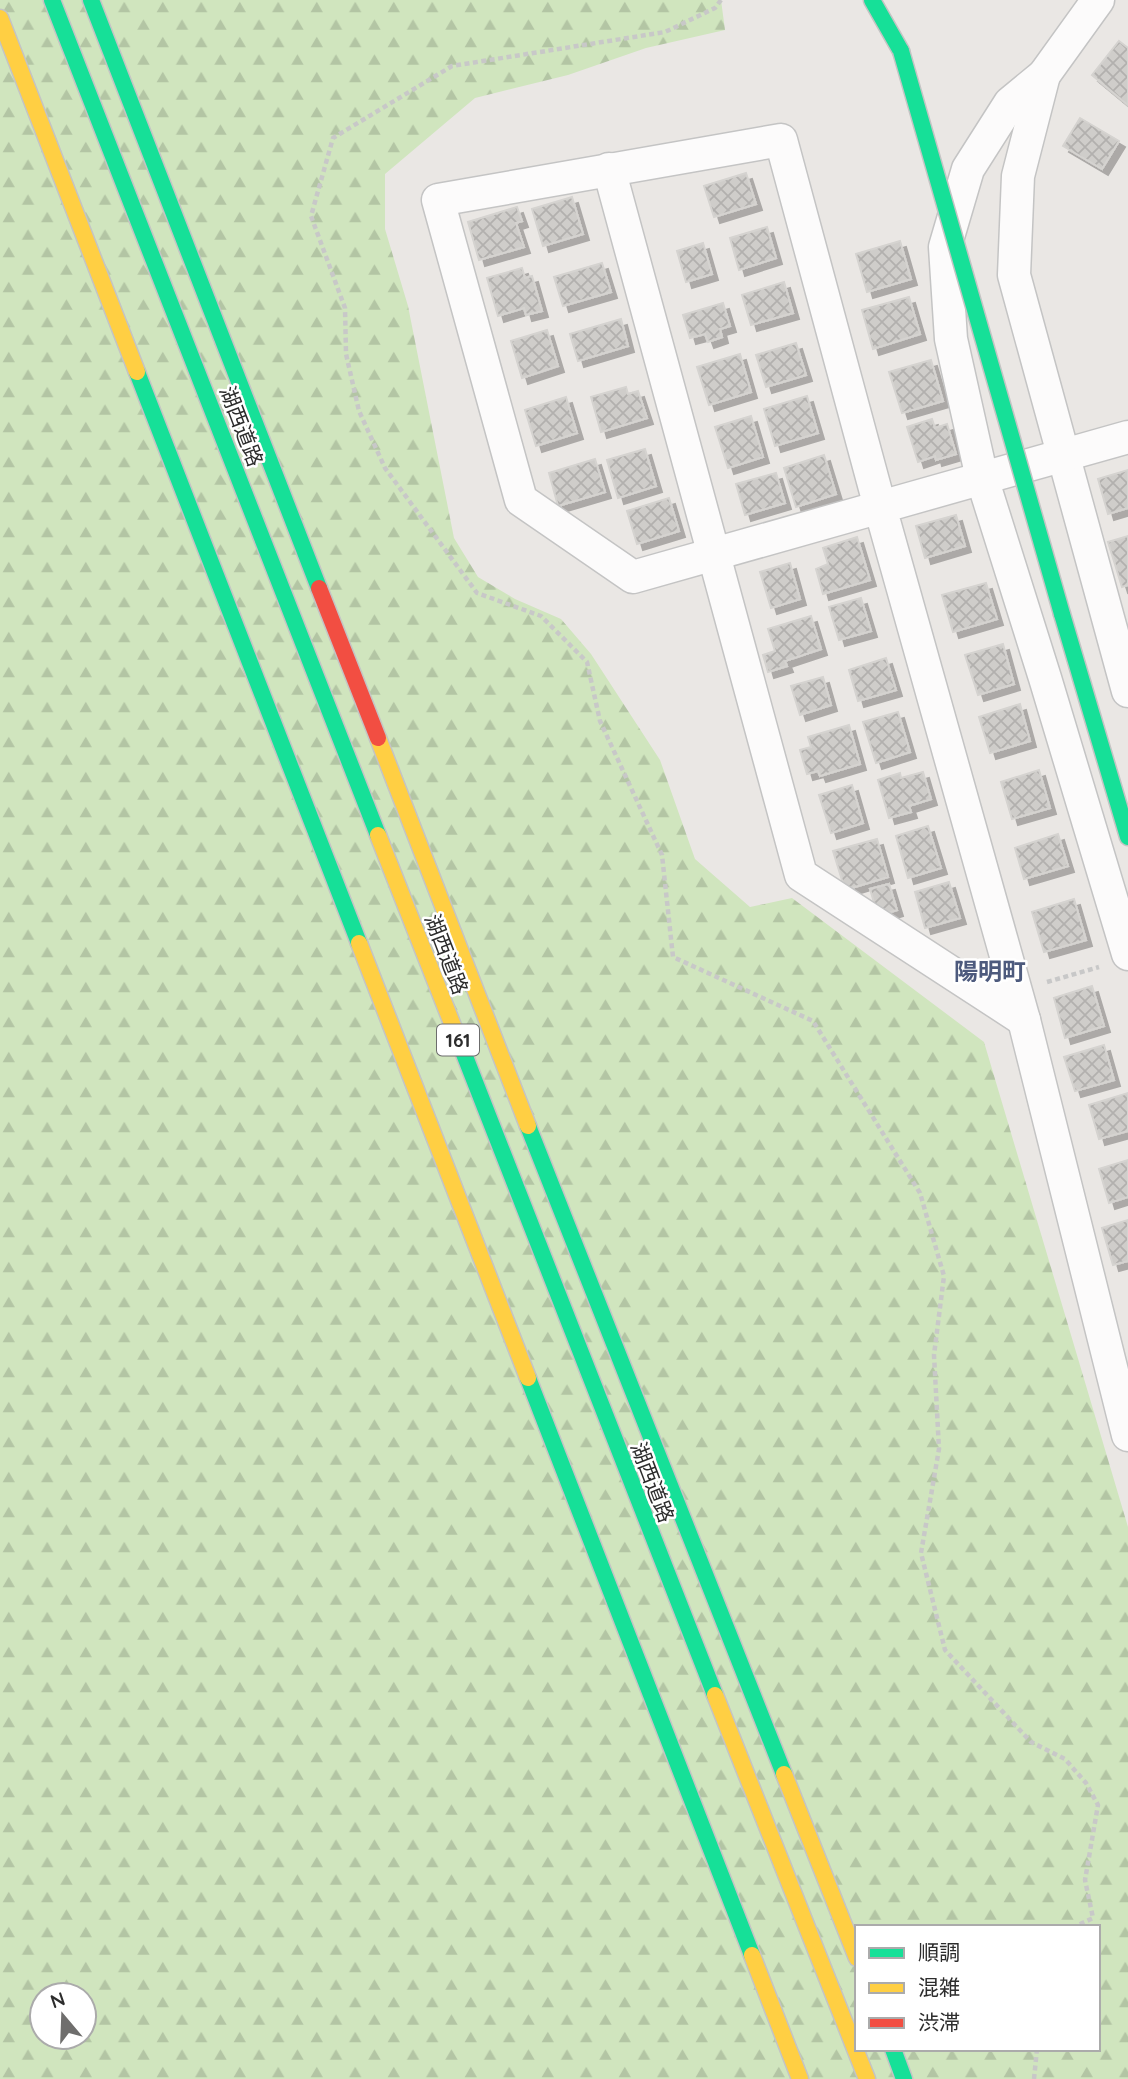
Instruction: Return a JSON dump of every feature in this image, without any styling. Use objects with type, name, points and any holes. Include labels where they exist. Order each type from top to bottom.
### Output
[{"type":"main road","name":"湖西道路","points":[[52,0],[517,1194],[855,2050]]},
{"type":"main road","name":"湖西道路","points":[[91,0],[543,1164],[855,1953]]},
{"type":"main road","points":[[872,0],[901,51],[1128,838]]},
{"type":"main road","points":[[0,18],[800,2079]]},
{"type":"main road","name":"湖西道路","points":[[856,2051],[867,2079]]},
{"type":"main road","points":[[893,2051],[904,2079]]},
{"type":"street","points":[[1098,0],[1044,75],[1010,103],[968,169],[945,247],[951,339],[982,478],[1114,960]]},
{"type":"street","points":[[1044,75],[1018,176],[1014,275],[1128,691]]},
{"type":"street","points":[[1128,437],[1062,455],[880,507],[715,555],[633,578],[521,500],[438,200],[781,140],[880,507],[1020,1006],[1128,1435]]},
{"type":"street","points":[[609,169],[801,876],[1020,1006]]},
{"type":"path","points":[[721,0],[715,8],[665,32],[452,66],[333,138],[312,216],[345,308],[346,354],[359,411],[385,468],[477,593],[541,616],[587,662],[600,721],[663,855],[673,957],[813,1021],[920,1193],[944,1276],[934,1355],[939,1449],[921,1553],[946,1650],[1031,1742],[1065,1759],[1086,1783],[1098,1805],[1085,1880],[1093,1918],[1078,1925]]},
{"type":"path","points":[[1020,1006],[1114,960]]},
{"type":"path","points":[[1034,2079],[1037,2051]]},
{"type":"green space","points":[[0,0],[721,0],[725,30],[646,48],[568,75],[475,98],[385,174],[385,229],[408,306],[454,538],[478,577],[515,599],[561,619],[591,654],[660,760],[695,859],[750,907],[792,898],[984,1042],[1128,1527],[1128,2079],[0,2079]]},
{"type":"building","points":[[1119,41],[1128,48],[1128,105],[1092,75]]},
{"type":"building","points":[[1080,118],[1119,141],[1102,169],[1063,146]]},
{"type":"building","points":[[746,173],[756,204],[714,217],[704,186]]},
{"type":"building","points":[[572,197],[583,234],[543,246],[532,209]]},
{"type":"building","points":[[517,207],[522,221],[516,223],[524,247],[479,260],[468,222]]},
{"type":"building","points":[[767,227],[776,258],[739,270],[730,238]]},
{"type":"building","points":[[900,241],[911,279],[867,292],[856,254]]},
{"type":"building","points":[[703,243],[712,274],[686,282],[677,251]]},
{"type":"building","points":[[602,263],[611,292],[563,306],[554,277]]},
{"type":"building","points":[[522,268],[525,278],[532,276],[542,311],[526,315],[524,308],[498,316],[487,278]]},
{"type":"building","points":[[784,282],[793,313],[751,325],[742,295]]},
{"type":"building","points":[[909,297],[920,334],[873,349],[862,310]]},
{"type":"building","points":[[723,303],[730,326],[720,329],[722,337],[708,342],[705,334],[690,338],[683,315]]},
{"type":"building","points":[[621,319],[628,346],[578,361],[570,334]]},
{"type":"building","points":[[547,330],[558,366],[522,378],[511,341]]},
{"type":"building","points":[[796,343],[806,375],[766,387],[756,355]]},
{"type":"building","points":[[740,354],[751,392],[709,405],[697,367]]},
{"type":"building","points":[[931,360],[943,401],[902,413],[889,372]]},
{"type":"building","points":[[626,387],[628,394],[638,391],[647,418],[601,432],[591,397]]},
{"type":"building","points":[[807,396],[818,433],[775,446],[764,409]]},
{"type":"building","points":[[566,397],[577,433],[536,446],[525,410]]},
{"type":"building","points":[[751,416],[763,457],[728,468],[715,427]]},
{"type":"building","points":[[932,419],[935,428],[947,424],[956,454],[936,460],[935,456],[918,462],[907,427]]},
{"type":"building","points":[[645,449],[656,486],[618,498],[607,460]]},
{"type":"building","points":[[824,455],[836,494],[796,507],[784,468]]},
{"type":"building","points":[[595,459],[605,492],[558,506],[549,473]]},
{"type":"building","points":[[1128,470],[1128,508],[1108,514],[1098,479]]},
{"type":"building","points":[[776,473],[785,503],[745,515],[736,484]]},
{"type":"building","points":[[669,498],[679,531],[637,544],[627,511]]},
{"type":"building","points":[[956,515],[965,546],[925,558],[916,526]]},
{"type":"building","points":[[1128,536],[1128,585],[1122,587],[1108,542]]},
{"type":"building","points":[[857,537],[870,580],[823,594],[816,569],[828,564],[823,548]]},
{"type":"building","points":[[790,563],[800,599],[771,608],[760,572]]},
{"type":"building","points":[[986,583],[997,619],[953,632],[942,595]]},
{"type":"building","points":[[861,598],[871,631],[839,640],[829,607]]},
{"type":"building","points":[[811,616],[821,649],[785,661],[787,666],[768,672],[763,655],[775,651],[768,629]]},
{"type":"building","points":[[1003,644],[1014,684],[978,695],[965,655]]},
{"type":"building","points":[[886,658],[896,690],[858,701],[849,670]]},
{"type":"building","points":[[823,677],[831,705],[800,715],[791,686]]},
{"type":"building","points":[[1020,704],[1030,741],[990,753],[979,717]]},
{"type":"building","points":[[898,712],[910,752],[876,763],[863,722]]},
{"type":"building","points":[[849,725],[860,764],[820,776],[818,771],[807,774],[800,750],[811,747],[808,737]]},
{"type":"building","points":[[1039,770],[1050,808],[1012,819],[1001,782]]},
{"type":"building","points":[[923,772],[931,799],[909,806],[911,812],[889,818],[878,780],[900,773],[901,778]]},
{"type":"building","points":[[852,785],[863,823],[831,833],[819,795]]},
{"type":"building","points":[[928,826],[941,868],[908,878],[896,836]]},
{"type":"building","points":[[1058,834],[1068,866],[1024,879],[1015,848]]},
{"type":"building","points":[[877,839],[888,877],[845,890],[833,851]]},
{"type":"building","points":[[949,882],[960,918],[925,928],[915,892]]},
{"type":"building","points":[[889,884],[897,910],[878,916],[870,889]]},
{"type":"building","points":[[1074,899],[1086,940],[1044,952],[1032,912]]},
{"type":"building","points":[[1092,986],[1104,1026],[1065,1038],[1054,998]]},
{"type":"building","points":[[1104,1045],[1114,1080],[1075,1091],[1064,1057]]},
{"type":"building","points":[[1128,1093],[1128,1131],[1099,1139],[1089,1105]]},
{"type":"building","points":[[1128,1160],[1128,1197],[1109,1203],[1099,1169]]},
{"type":"building","points":[[1128,1220],[1128,1261],[1113,1265],[1102,1228]]},
{"type":"traffic: fast","points":[[52,0],[378,835]]},
{"type":"traffic: fast","points":[[91,0],[319,588]]},
{"type":"traffic: fast","points":[[872,0],[901,51]]},
{"type":"traffic: fast","points":[[901,51],[1062,614]]},
{"type":"traffic: fast","points":[[137,372],[359,943]]},
{"type":"traffic: fast","points":[[1062,614],[1128,837]]},
{"type":"traffic: fast","points":[[457,1036],[715,1695]]},
{"type":"traffic: fast","points":[[528,1126],[784,1774]]},
{"type":"traffic: fast","points":[[528,1378],[752,1955]]},
{"type":"traffic: fast","points":[[894,2051],[904,2079]]},
{"type":"traffic: slow","points":[[0,18],[137,372]]},
{"type":"traffic: slow","points":[[378,738],[528,1126]]},
{"type":"traffic: slow","points":[[378,835],[457,1036]]},
{"type":"traffic: slow","points":[[359,943],[528,1378]]},
{"type":"traffic: slow","points":[[715,1695],[855,2049]]},
{"type":"traffic: slow","points":[[784,1774],[855,1953]]},
{"type":"traffic: slow","points":[[752,1955],[800,2079]]},
{"type":"traffic: slow","points":[[856,2051],[867,2079]]},
{"type":"traffic: jam","points":[[319,588],[378,738]]},
{"type":"district","name":"陽明町","points":[[990,971]]}]
